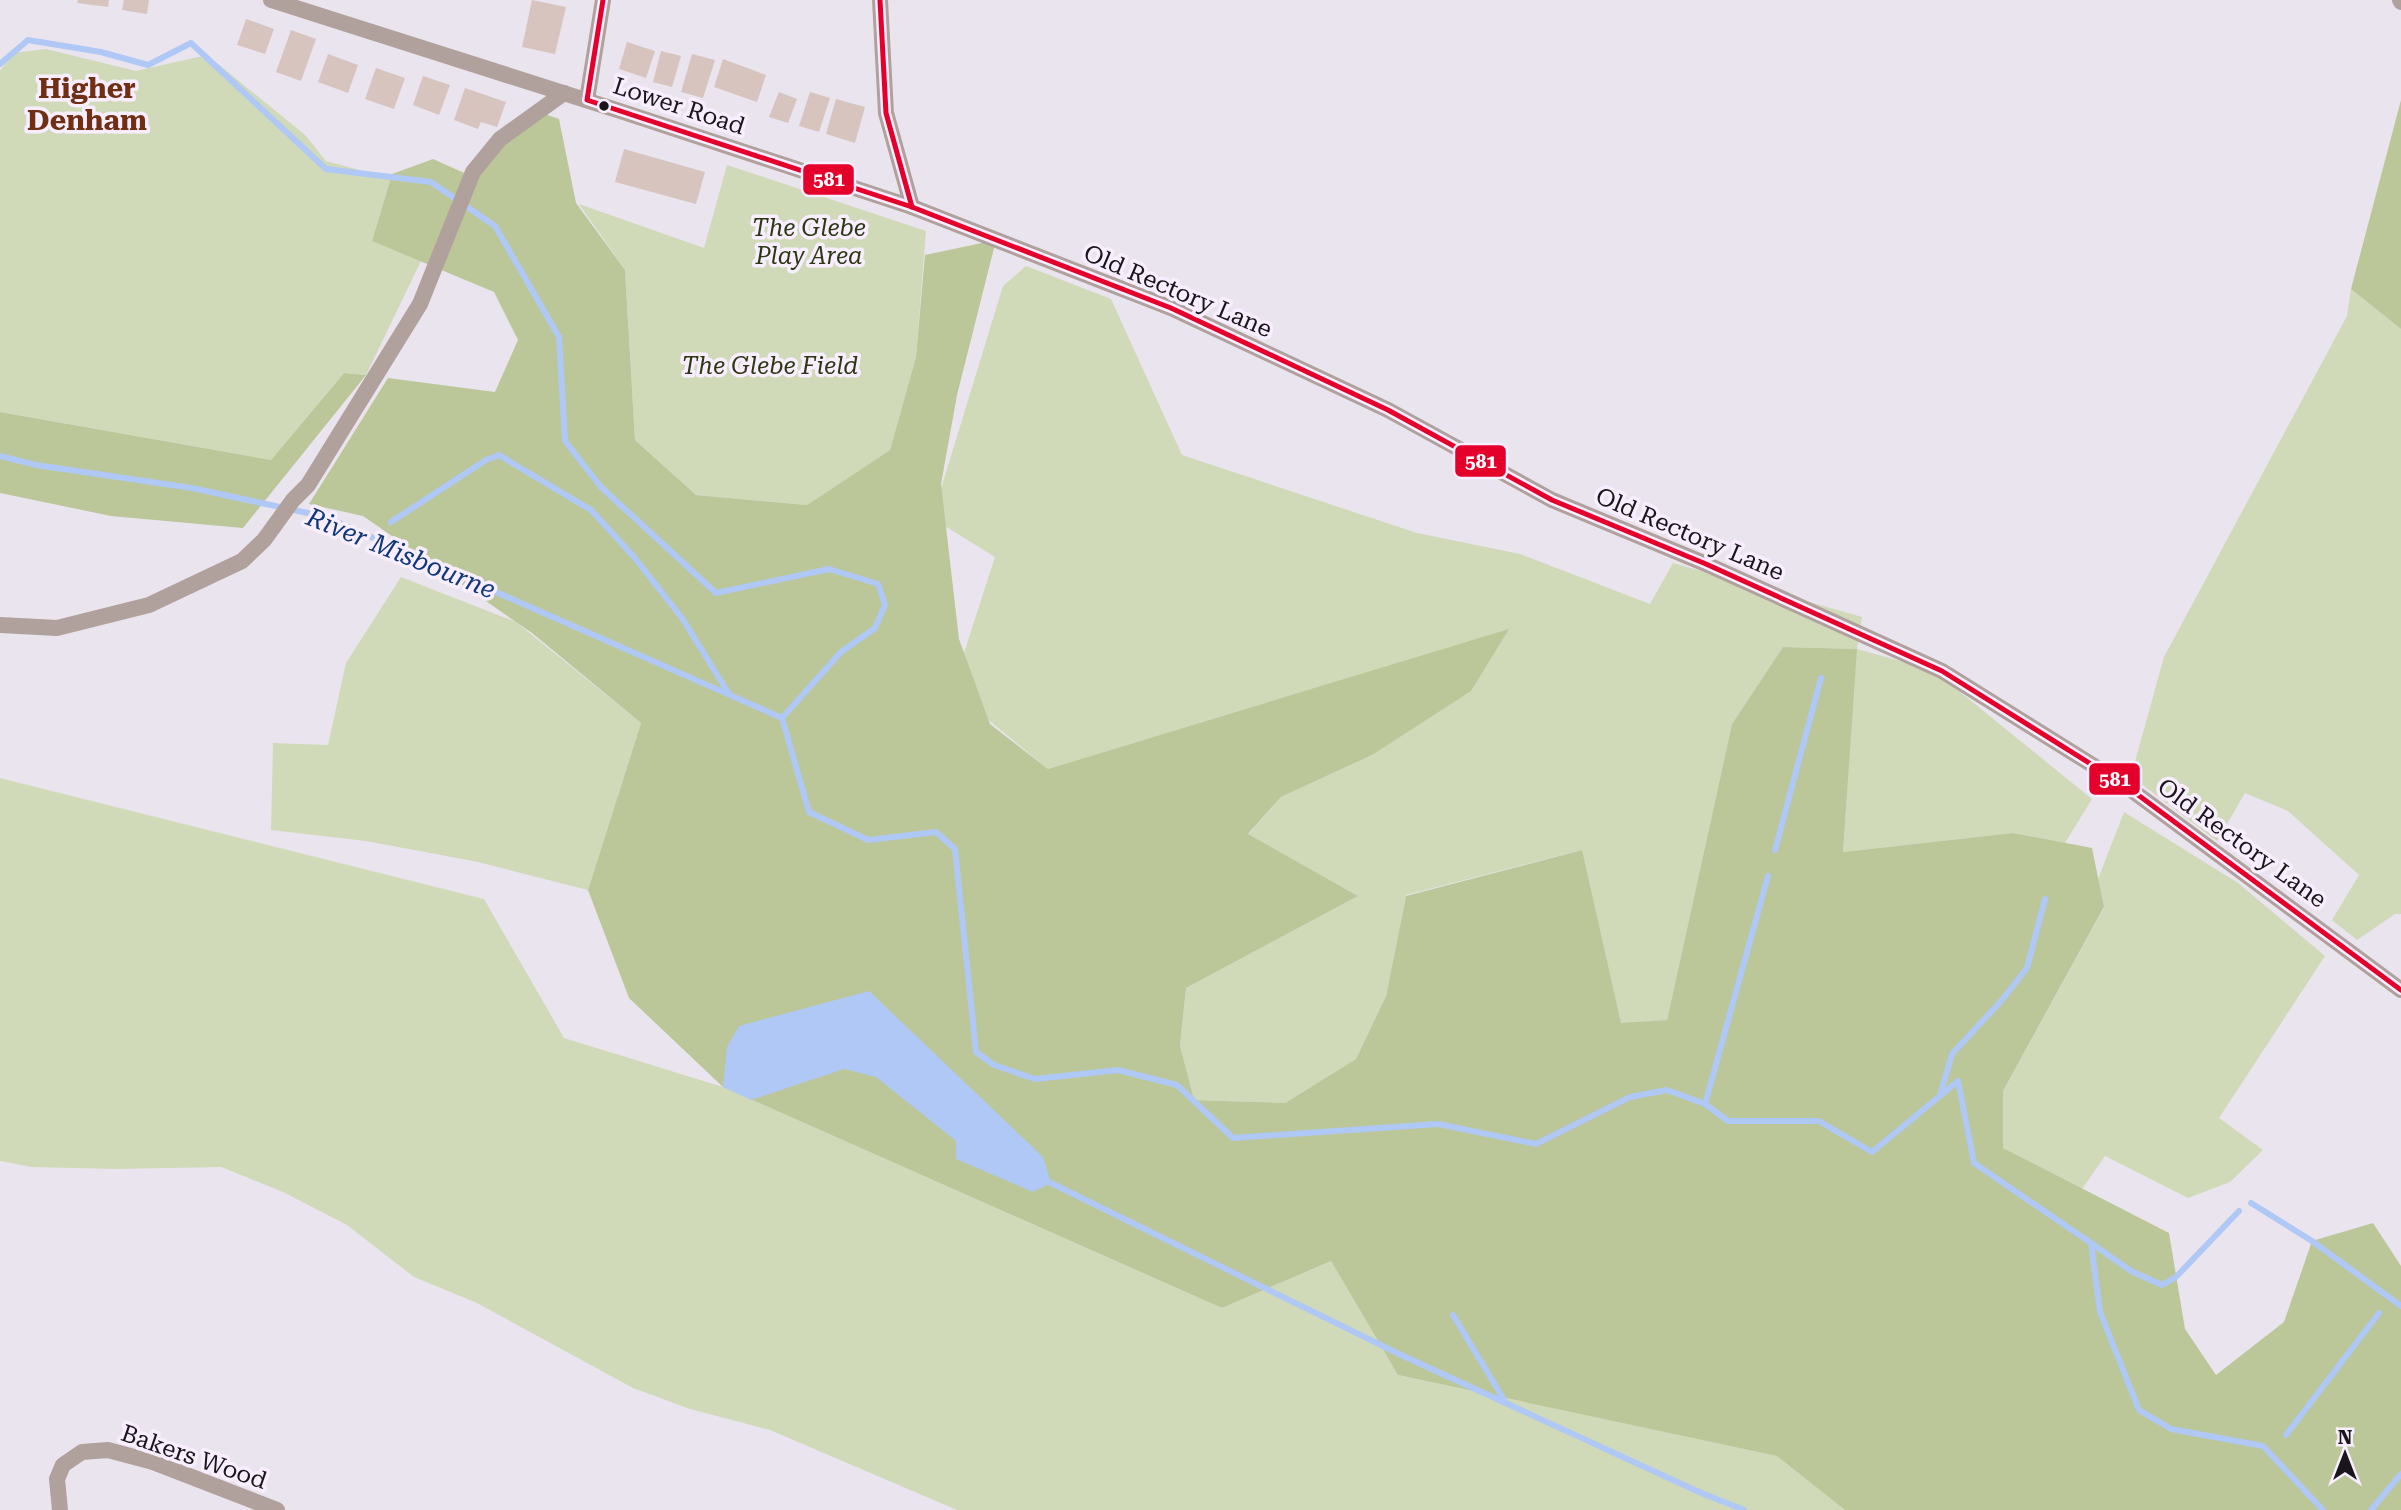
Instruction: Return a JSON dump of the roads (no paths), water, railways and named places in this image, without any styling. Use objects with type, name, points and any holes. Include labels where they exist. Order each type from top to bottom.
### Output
[{"type":"street","name":"Lower Road","points":[[271,0],[912,207]]},
{"type":"street","points":[[587,100],[603,0]]},
{"type":"street","points":[[880,0],[886,113],[912,207]]},
{"type":"street","points":[[0,625],[57,628],[149,605],[242,561],[264,540],[293,500],[308,485],[420,304],[473,172],[500,139],[564,93]]},
{"type":"street","name":"Old Rectory Lane","points":[[912,207],[1171,308],[1388,410],[1552,500],[1706,564],[1942,671],[2126,786],[2401,990]]},
{"type":"street","name":"Bakers Wood","points":[[60,1510],[57,1479],[63,1465],[82,1452],[108,1450],[153,1462],[277,1510]]},
{"type":"water","points":[[869,991],[1043,1157],[1051,1183],[1033,1192],[956,1159],[956,1141],[876,1077],[844,1069],[751,1100],[723,1087],[727,1047],[739,1026]]},
{"type":"waterway","name":"River Misbourne","points":[[0,64],[28,40],[101,52],[148,65],[191,43],[326,169],[431,182],[495,226],[559,337],[565,441],[601,487],[716,593],[829,569],[878,584],[885,605],[875,628],[841,652],[782,718]]},
{"type":"waterway","points":[[391,522],[486,460],[499,455],[591,510],[634,557],[682,618],[729,694]]},
{"type":"waterway","name":"River Misbourne","points":[[0,456],[36,465],[192,488],[326,517],[782,718],[809,812],[868,840],[936,832],[955,849],[976,1052],[994,1065],[1035,1079],[1118,1070],[1177,1085],[1233,1138],[1438,1124],[1536,1144],[1630,1097],[1667,1090],[1705,1104],[1728,1121],[1819,1121],[1872,1152],[1958,1081],[1974,1163],[2091,1243],[2100,1312],[2139,1410],[2171,1429],[2263,1446],[2323,1510]]},
{"type":"waterway","points":[[1775,850],[1821,678]]},
{"type":"waterway","points":[[1705,1104],[1768,876]]},
{"type":"waterway","points":[[1940,1095],[1952,1054],[2002,1000],[2027,968],[2045,899]]},
{"type":"waterway","points":[[1051,1183],[1399,1354],[1699,1492],[1744,1510]]},
{"type":"waterway","points":[[2251,1203],[2312,1241],[2401,1306]]},
{"type":"waterway","points":[[2091,1243],[2131,1271],[2162,1285],[2176,1277],[2239,1211]]},
{"type":"waterway","points":[[2286,1435],[2379,1313]]},
{"type":"waterway","points":[[1453,1315],[1506,1403]]},
{"type":"waterway","points":[[2371,1510],[2401,1474]]},
{"type":"district","name":"Higher Denham","points":[[87,104]]},
{"type":"park label","name":"The Glebe Play Area","points":[[809,242]]},
{"type":"park label","name":"The Glebe Field","points":[[770,366]]}]
